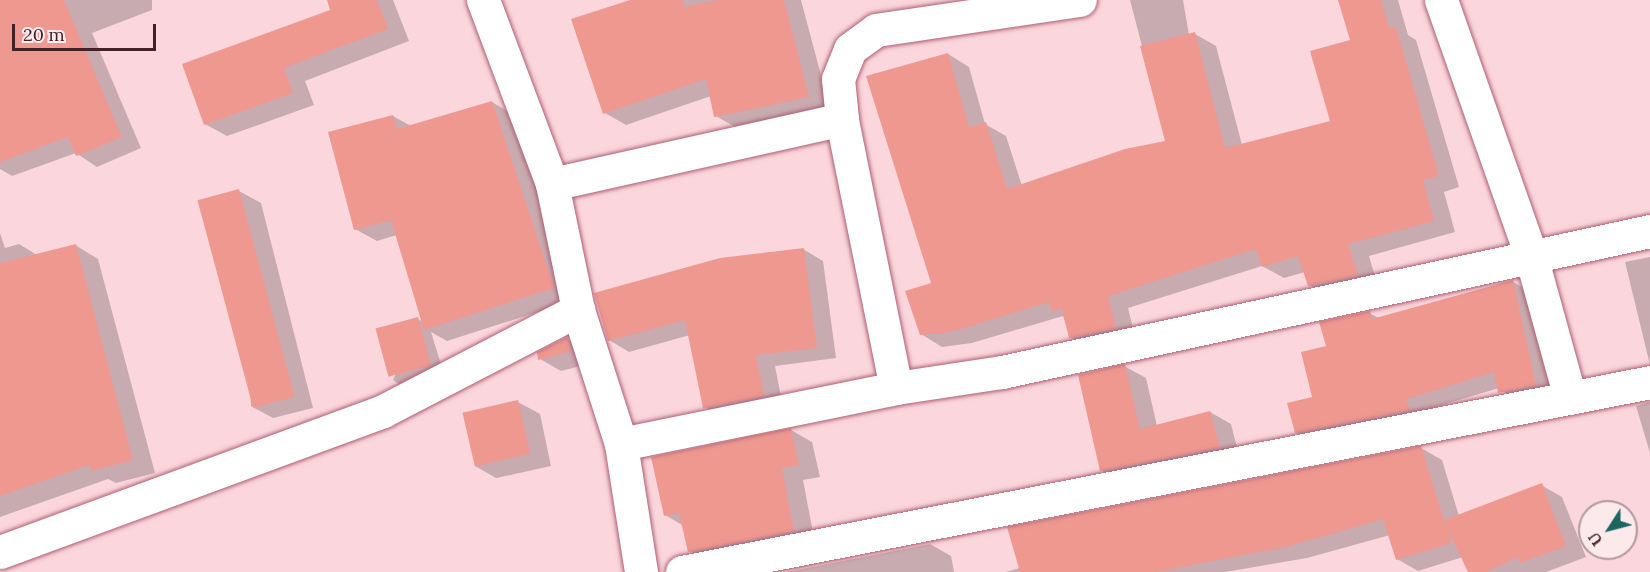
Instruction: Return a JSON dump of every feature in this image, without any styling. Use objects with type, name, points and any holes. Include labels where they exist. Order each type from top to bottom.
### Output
[{"type":"street","points":[[483,0],[552,184],[578,310],[621,444],[641,572]]},
{"type":"street","points":[[896,388],[842,119],[838,79],[850,49],[876,30],[1080,0]]},
{"type":"street","points":[[1441,0],[1531,256],[1570,398]]},
{"type":"street","points":[[552,184],[842,119]]},
{"type":"street","points":[[621,444],[896,388],[1002,372],[1650,231]]},
{"type":"street","points":[[0,552],[383,411],[578,310]]},
{"type":"street","points":[[682,572],[1650,382]]},
{"type":"building","points":[[0,0],[64,0],[122,137],[76,156],[68,137],[0,162]]},
{"type":"building","points":[[327,0],[377,0],[388,29],[284,68],[293,93],[204,125],[182,64],[330,10]]},
{"type":"building","points":[[630,0],[683,0],[684,7],[718,0],[784,0],[809,97],[714,117],[706,79],[603,114],[571,19]]},
{"type":"building","points":[[1338,0],[1381,0],[1389,28],[1396,27],[1439,176],[1423,180],[1434,221],[1348,244],[1358,275],[1308,286],[1298,256],[1262,267],[1256,249],[1108,296],[1116,328],[1069,338],[1062,309],[1052,311],[1049,302],[950,332],[920,335],[905,291],[931,283],[866,76],[948,53],[969,127],[986,122],[1007,189],[1125,149],[1165,141],[1140,46],[1195,32],[1225,148],[1330,121],[1310,51],[1350,40]]},
{"type":"building","points":[[492,101],[554,288],[424,330],[391,220],[354,230],[328,132],[393,115],[397,129]]},
{"type":"building","points":[[239,189],[295,397],[253,408],[197,200]]},
{"type":"building","points":[[76,244],[133,460],[91,471],[89,465],[0,496],[0,263]]},
{"type":"building","points":[[804,248],[817,348],[756,355],[764,396],[703,408],[685,320],[608,341],[594,293],[720,258]]},
{"type":"building","points":[[1513,280],[1536,385],[1498,393],[1494,372],[1406,399],[1410,410],[1295,433],[1287,403],[1312,397],[1301,352],[1326,346],[1319,322],[1370,311],[1372,319]]},
{"type":"building","points":[[418,317],[431,365],[388,377],[375,328]]},
{"type":"building","points":[[567,337],[571,351],[538,360],[537,352]]},
{"type":"building","points":[[1125,364],[1140,429],[1210,411],[1220,447],[1100,471],[1078,375]]},
{"type":"building","points":[[518,400],[530,454],[475,466],[462,413]]},
{"type":"building","points":[[791,428],[799,465],[782,468],[794,531],[688,552],[679,513],[664,516],[651,457]]},
{"type":"building","points":[[1421,446],[1444,520],[1542,483],[1566,546],[1520,563],[1518,557],[1486,572],[1468,572],[1447,528],[1451,543],[1396,560],[1383,519],[1285,547],[1155,572],[1020,572],[1007,527]]}]
